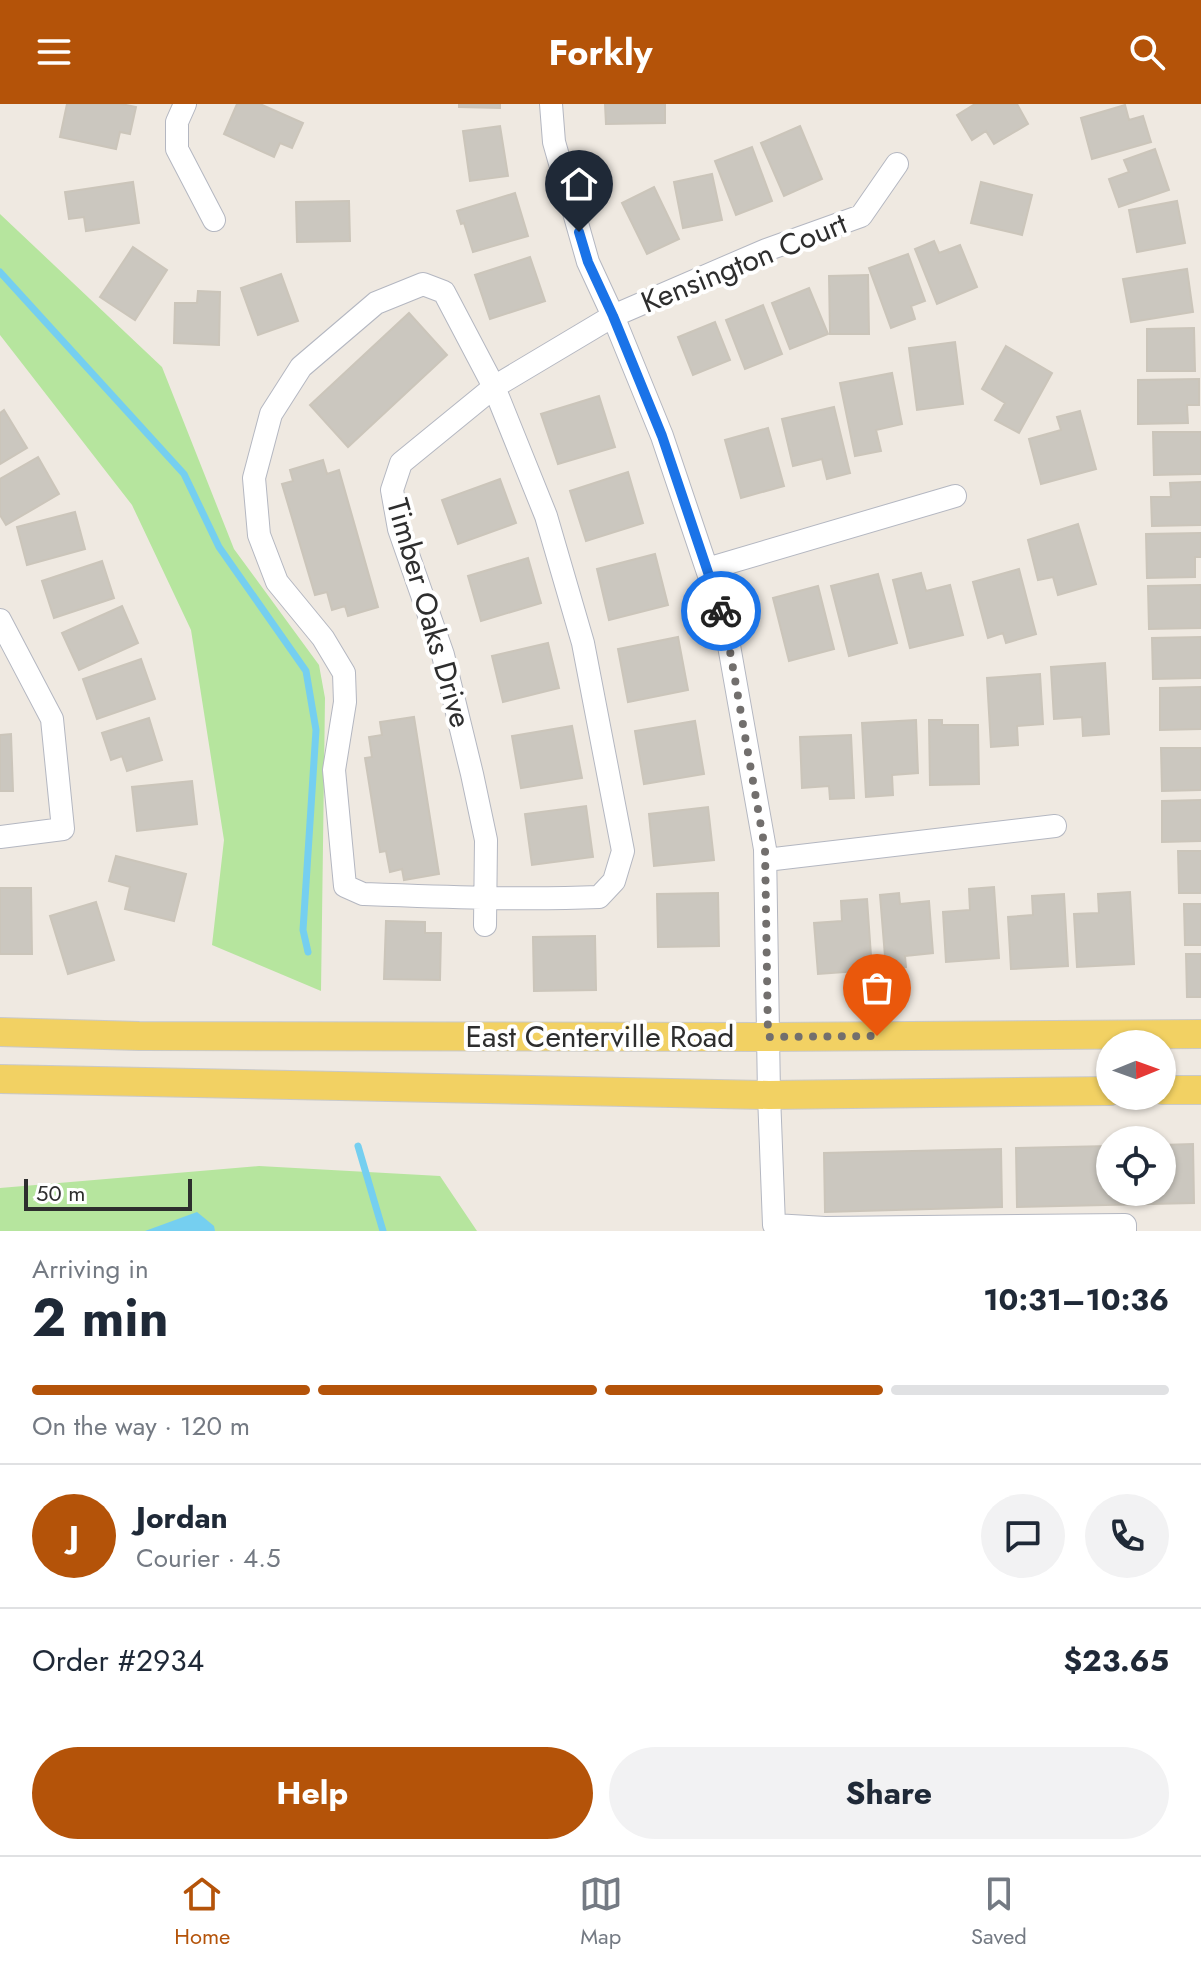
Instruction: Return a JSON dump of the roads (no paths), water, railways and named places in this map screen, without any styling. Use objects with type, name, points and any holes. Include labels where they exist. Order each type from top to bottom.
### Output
[{"type":"main road","name":"East Centerville Road","points":[[0,1032],[139,1036],[1201,1034]]},
{"type":"main road","name":"East Centerville Road","points":[[0,1079],[769,1095],[1096,1091]]},
{"type":"main road","points":[[1176,1090],[1201,1090]]},
{"type":"street","points":[[185,104],[177,122],[177,149],[214,220]]},
{"type":"street","points":[[551,104],[554,142],[588,262],[662,436],[725,623],[766,860],[774,1225],[853,1229],[1125,1225],[1125,1231]]},
{"type":"street","name":"Kensington Court","points":[[613,316],[766,250],[861,216],[897,164]]},
{"type":"street","points":[[423,284],[444,292],[494,387],[546,516],[583,643],[623,851],[614,881],[599,897],[485,899],[363,894],[345,886],[334,770],[345,702],[344,673],[323,638],[277,582],[259,535],[254,478],[271,414],[301,367],[376,303],[423,284]]},
{"type":"street","name":"Timber Oaks Drive","points":[[485,925],[486,840],[472,774],[443,655],[399,529],[392,490],[401,463],[494,387],[613,316]]},
{"type":"street","points":[[707,569],[955,496]]},
{"type":"street","points":[[0,620],[7,651],[52,719],[63,829],[0,837]]},
{"type":"street","points":[[766,860],[1055,826]]},
{"type":"water","points":[[197,1212],[214,1226],[215,1231],[145,1231]]},
{"type":"waterway","points":[[0,272],[184,474],[219,547],[306,671],[316,730],[303,930],[308,952]]},
{"type":"waterway","points":[[358,1146],[383,1231]]}]
